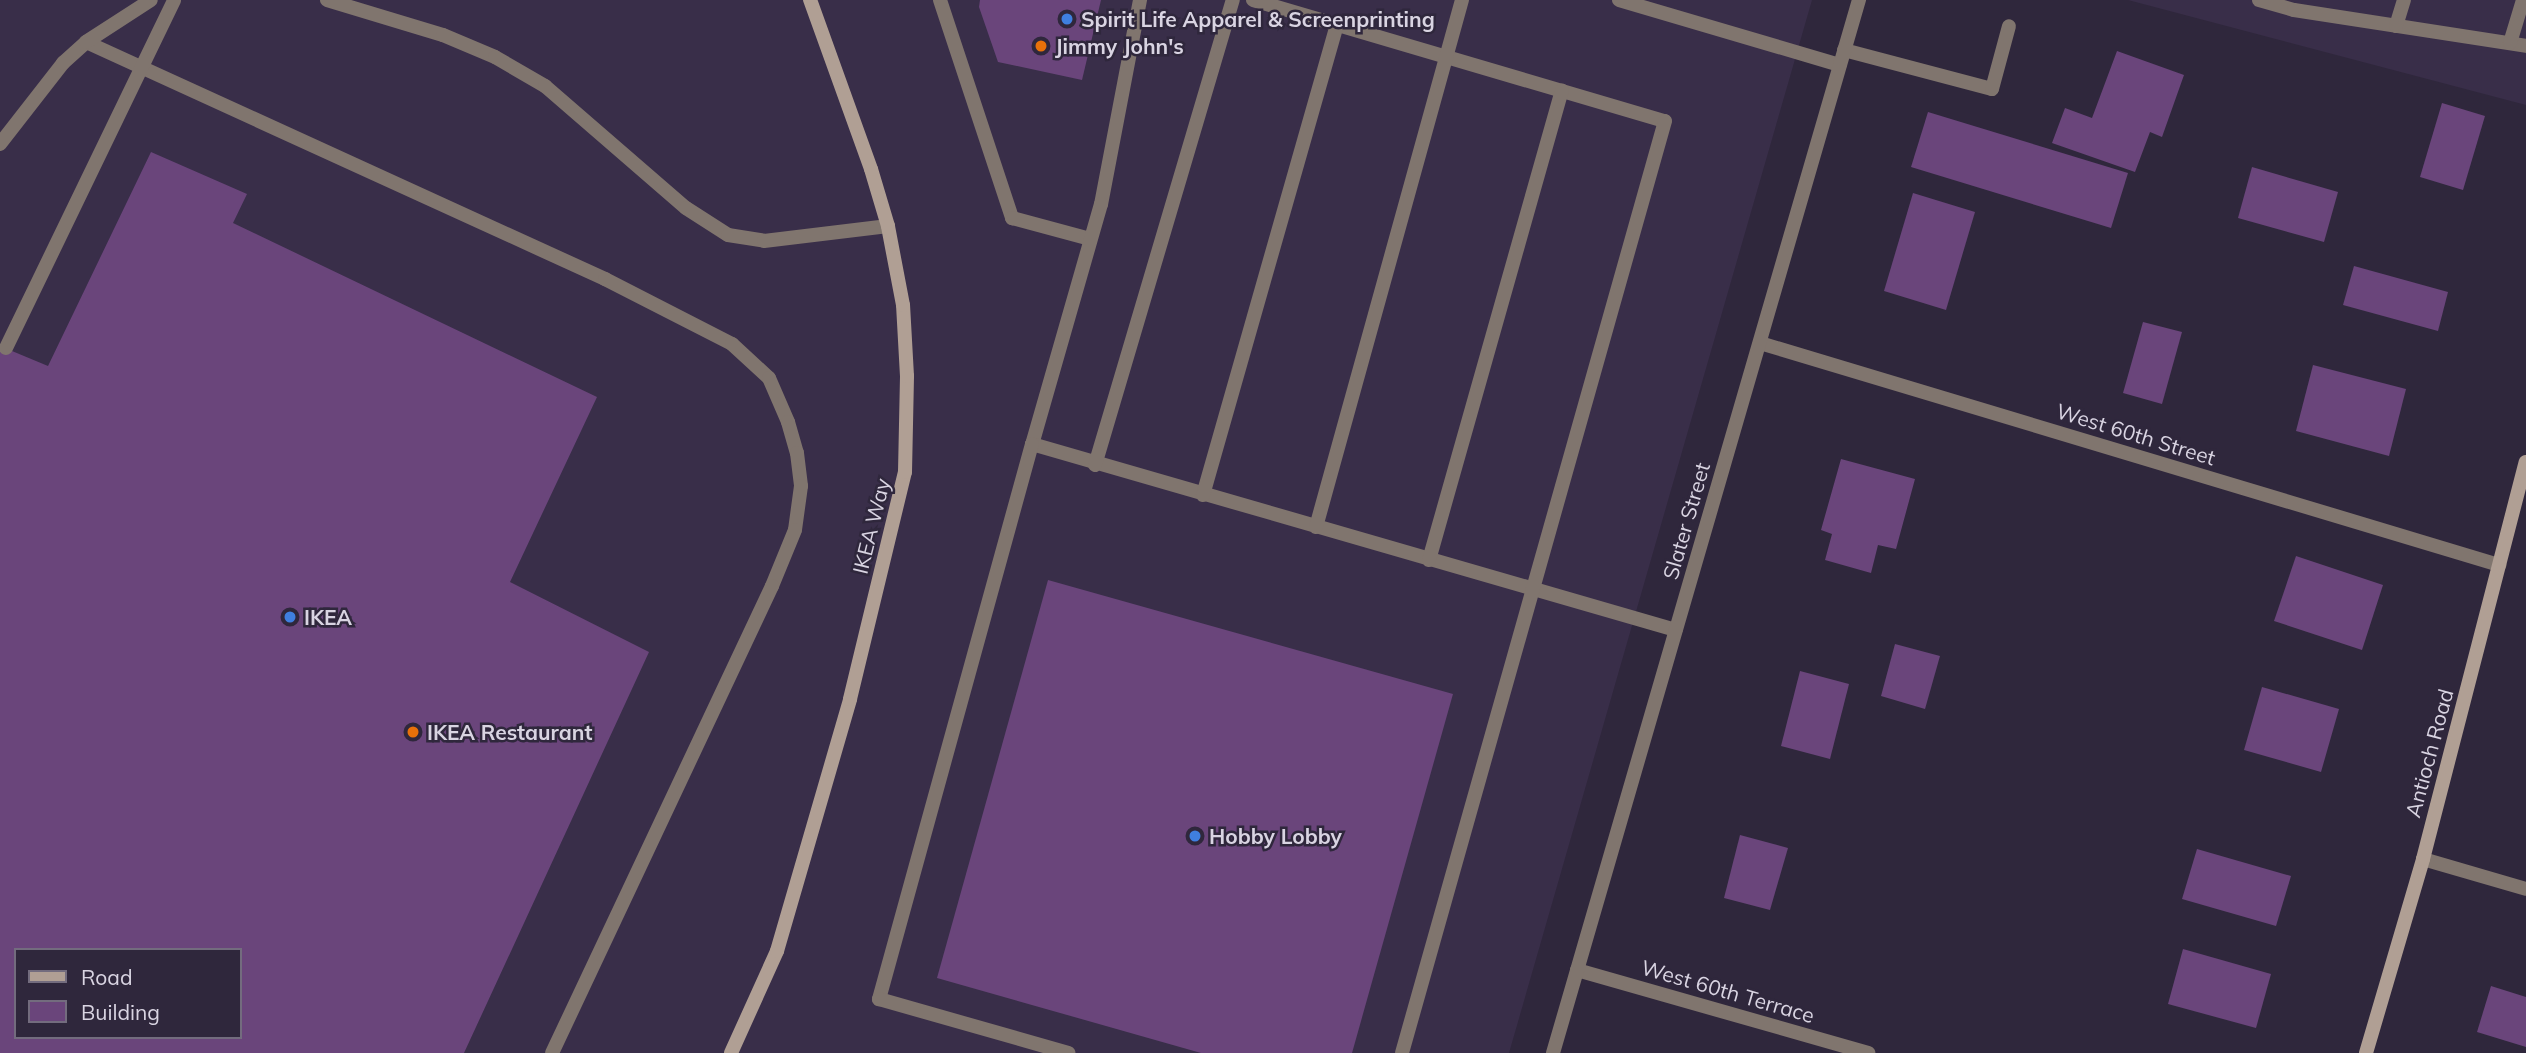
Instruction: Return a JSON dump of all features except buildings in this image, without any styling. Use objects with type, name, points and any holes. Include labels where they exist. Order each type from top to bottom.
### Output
[{"type":"street","points":[[0,144],[63,64],[86,41],[151,0]]},
{"type":"street","points":[[6,348],[174,0]]},
{"type":"street","points":[[327,0],[443,36],[495,57],[545,86],[686,208],[728,235],[764,241],[888,226]]},
{"type":"street","name":"IKEA Way","points":[[731,1053],[777,951],[850,699],[905,472],[907,376],[903,305],[888,226],[871,169],[810,0]]},
{"type":"street","points":[[940,0],[1012,218],[1090,239]]},
{"type":"street","points":[[1068,1053],[878,999],[1113,152],[1140,0]]},
{"type":"street","points":[[1095,464],[1233,0]]},
{"type":"street","points":[[1253,0],[1665,121],[1402,1053]]},
{"type":"street","points":[[1316,527],[1449,56],[1462,0]]},
{"type":"street","points":[[1619,0],[1840,65]]},
{"type":"street","name":"Slater Street","points":[[1553,1053],[1858,0]]},
{"type":"street","points":[[2259,0],[2396,26],[2526,46]]},
{"type":"street","points":[[2396,26],[2404,0]]},
{"type":"street","points":[[2510,43],[2523,0]]},
{"type":"street","points":[[1203,495],[1336,23]]},
{"type":"street","points":[[1844,50],[1993,89],[2009,26]]},
{"type":"street","points":[[86,41],[605,279],[732,344],[769,378],[788,422],[801,486],[795,530],[772,586],[552,1053]]},
{"type":"street","points":[[1429,559],[1562,90]]},
{"type":"street","name":"West 60th Street","points":[[1760,343],[2499,565]]},
{"type":"street","points":[[1032,444],[1676,630]]},
{"type":"street","name":"Antioch Road","points":[[2366,1053],[2423,859],[2526,462]]},
{"type":"street","points":[[2423,859],[2526,889]]},
{"type":"street","name":"West 60th Terrace","points":[[1577,970],[1868,1053]]},
{"type":"shaded area","points":[[0,0],[1812,0],[1509,1053],[0,1053]]},
{"type":"shaded area","points":[[2128,0],[2526,0],[2526,105]]},
{"type":"place","name":"Spirit Life Apparel & Screenprinting","points":[[1067,19]]},
{"type":"place","name":"Jimmy John's","points":[[1041,46]]},
{"type":"place","name":"IKEA","points":[[290,617]]},
{"type":"place","name":"IKEA Restaurant","points":[[413,732]]},
{"type":"place","name":"Hobby Lobby","points":[[1195,836]]}]
